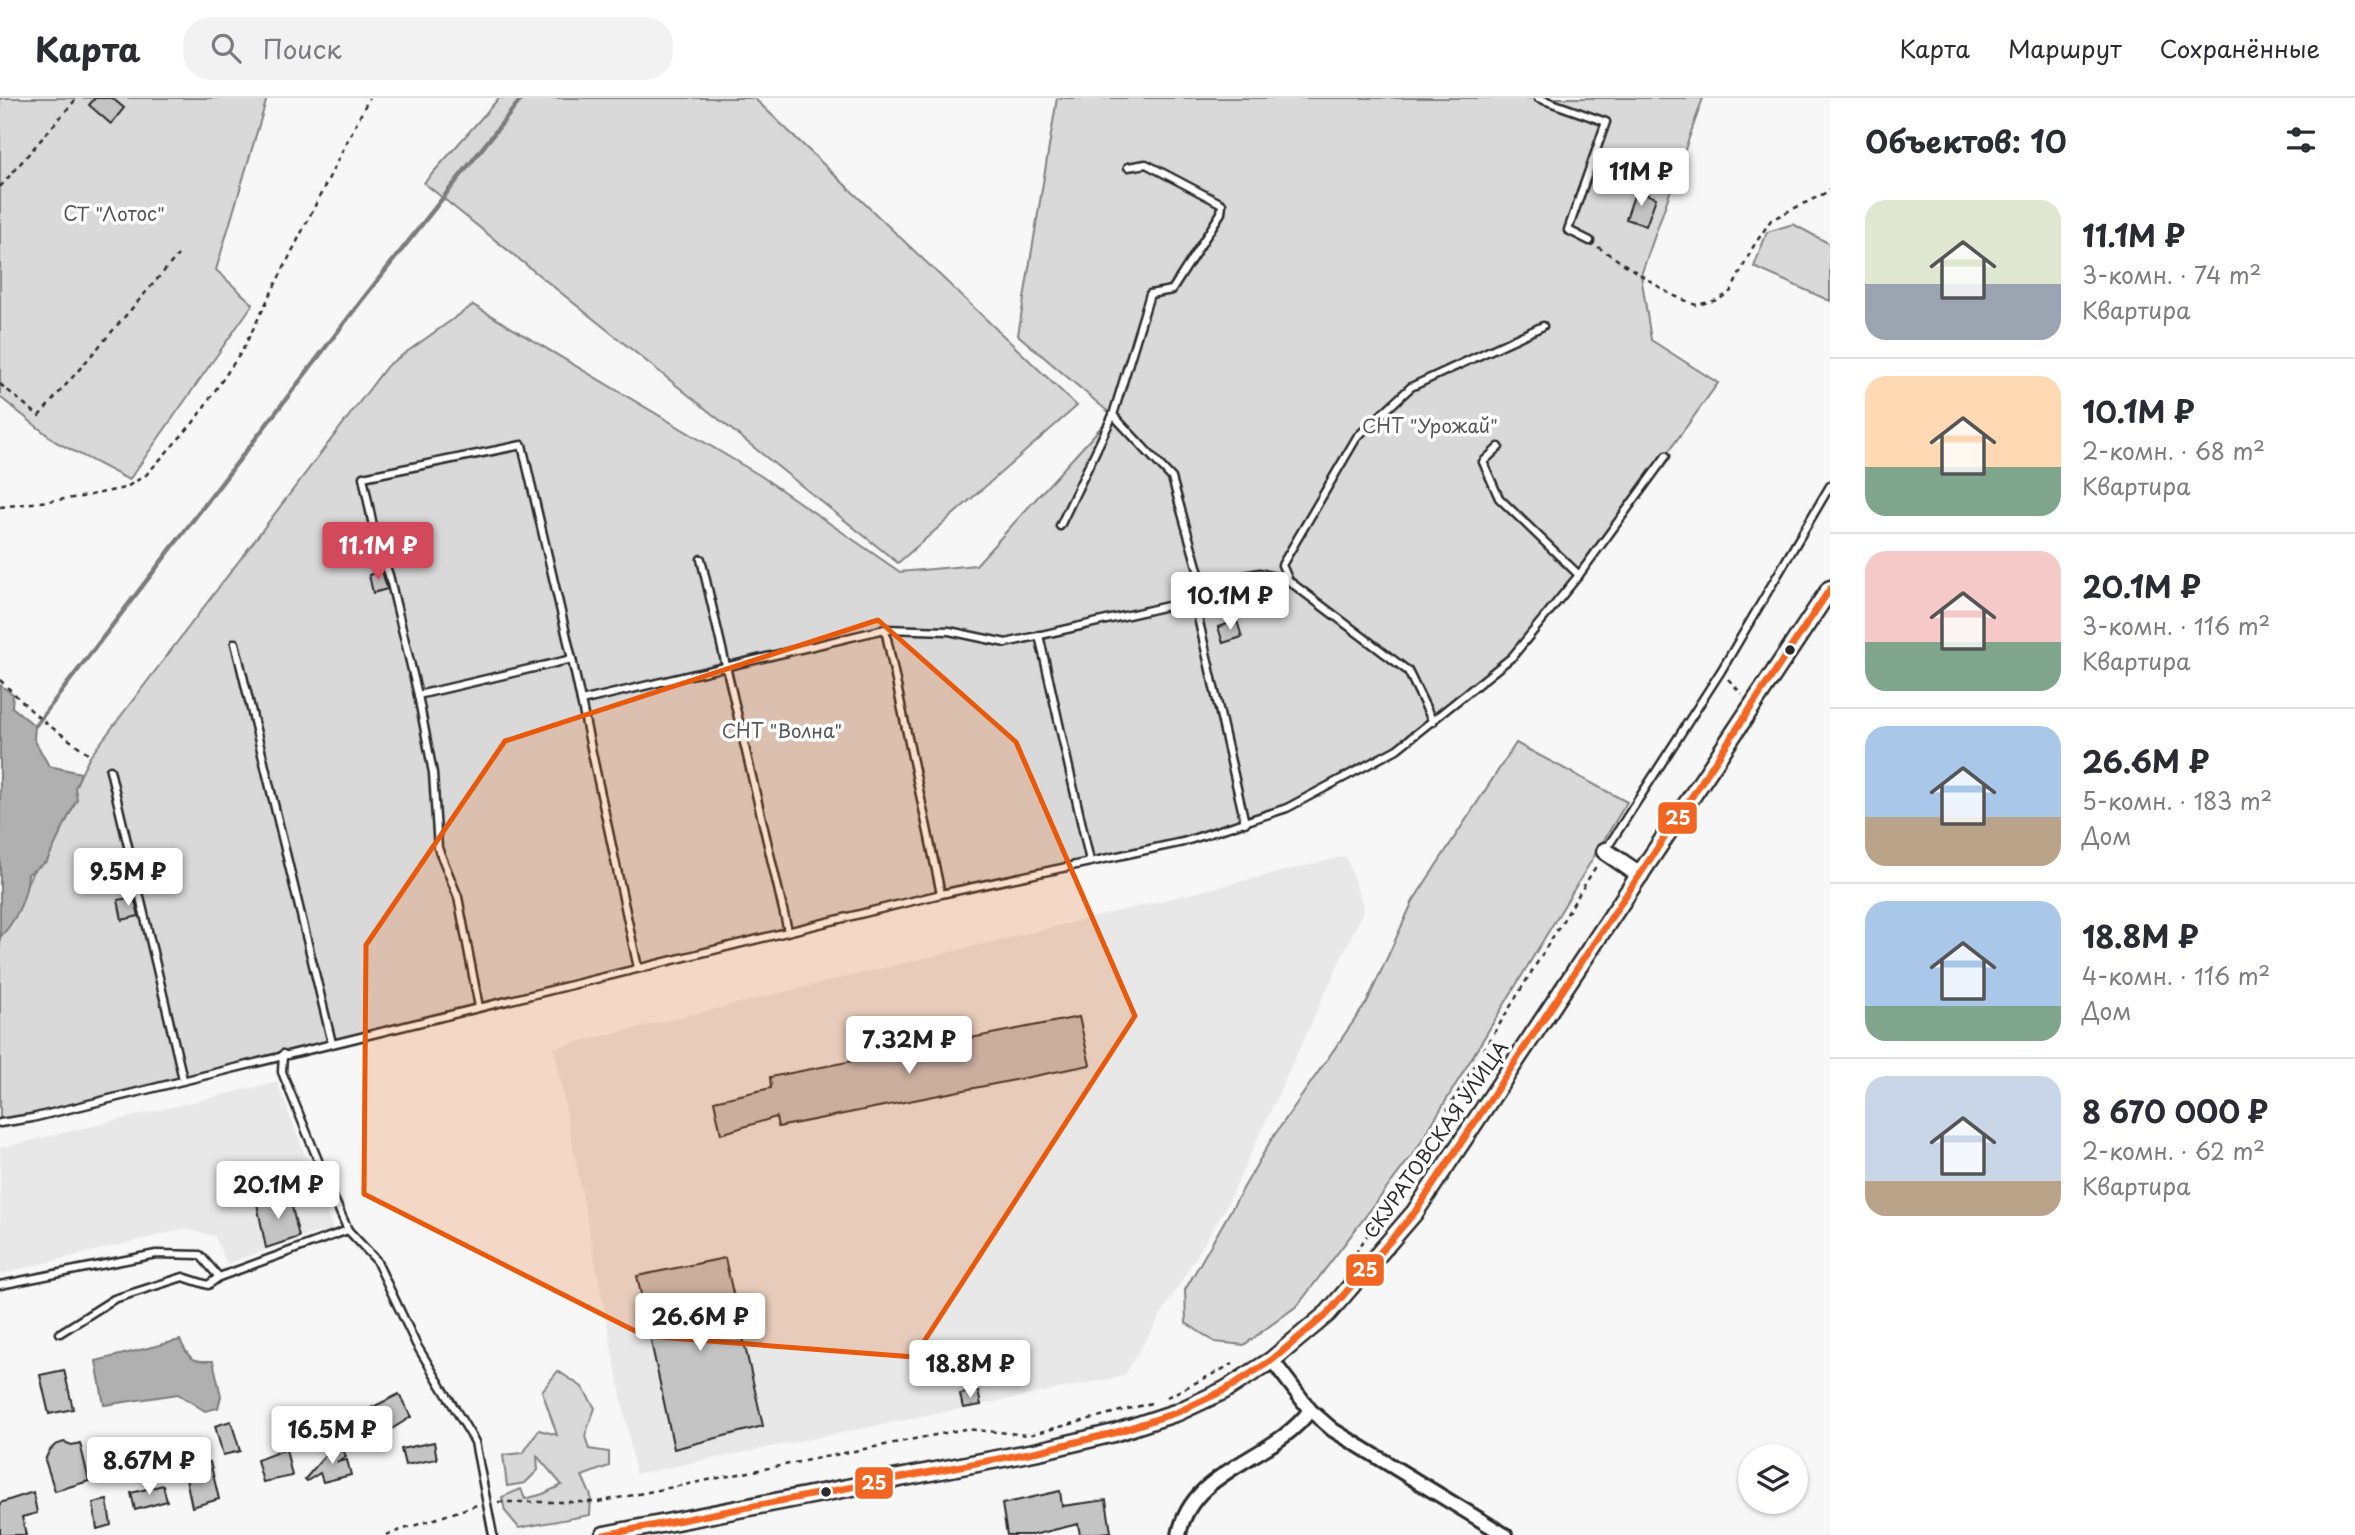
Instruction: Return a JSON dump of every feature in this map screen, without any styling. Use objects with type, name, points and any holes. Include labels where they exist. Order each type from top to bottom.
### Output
[{"type":"street","name":"СКУРАТОВСКАЯ УЛИЦА","points":[[604,1535],[1039,1451],[1114,1433],[1178,1412],[1226,1390],[1272,1360],[1328,1313],[1415,1212],[1830,589]]},
{"type":"street","points":[[1605,851],[1640,875]]},
{"type":"street","points":[[1272,1360],[1310,1410],[1333,1430],[1506,1535]]},
{"type":"street","points":[[1179,1535],[1181,1521],[1193,1501],[1209,1484],[1270,1446],[1301,1422],[1310,1410]]},
{"type":"lane","points":[[1538,98],[1552,100],[1606,122],[1568,230],[1590,242]]},
{"type":"lane","points":[[1060,526],[1113,415],[1150,294],[1172,290],[1221,213],[1222,204],[1146,164],[1128,167]]},
{"type":"lane","points":[[1289,580],[1282,565],[1357,436],[1410,387],[1543,326]]},
{"type":"lane","points":[[1113,415],[1172,478],[1202,584],[1194,600],[1245,823]]},
{"type":"lane","points":[[479,1007],[458,897],[438,848],[433,773],[418,695],[389,575],[375,536],[363,477],[522,445],[572,659],[638,968]]},
{"type":"lane","points":[[1499,447],[1483,462],[1499,498],[1579,575]]},
{"type":"lane","points":[[0,1123],[32,1118],[282,1054],[941,894],[1184,842],[1287,808],[1397,749],[1512,657],[1579,575],[1666,456]]},
{"type":"lane","points":[[1605,851],[1721,671],[1830,486]]},
{"type":"lane","points":[[701,559],[788,932]]},
{"type":"lane","points":[[1202,584],[1260,573],[1289,580],[1408,671],[1433,722]]},
{"type":"lane","points":[[581,701],[885,629],[949,631],[1006,643],[1194,600]]},
{"type":"lane","points":[[885,629],[941,894]]},
{"type":"lane","points":[[1040,635],[1090,861]]},
{"type":"lane","points":[[235,643],[332,1043]]},
{"type":"lane","points":[[418,695],[572,659]]},
{"type":"lane","points":[[110,770],[183,1079]]},
{"type":"lane","points":[[282,1054],[282,1072],[348,1230],[376,1260],[416,1344],[475,1442],[493,1535]]},
{"type":"lane","points":[[60,1333],[114,1299],[183,1277],[208,1286],[219,1278],[348,1230]]},
{"type":"lane","points":[[0,1285],[156,1254],[200,1255],[219,1278]]},
{"type":"path","points":[[0,187],[77,98]]},
{"type":"path","points":[[0,507],[81,497],[125,488],[146,475],[185,431],[242,351],[369,98]]},
{"type":"path","points":[[1590,242],[1670,293],[1696,304],[1717,300],[1731,291],[1753,247],[1771,220],[1830,188]]},
{"type":"path","points":[[0,384],[39,416],[178,254]]},
{"type":"path","points":[[1721,671],[1742,694]]},
{"type":"path","points":[[0,680],[40,719],[88,753]]},
{"type":"path","points":[[1347,1266],[1438,1125],[1605,851]]},
{"type":"path","points":[[1163,1399],[1233,1364]]},
{"type":"path","points":[[386,1535],[485,1502],[597,1502],[965,1429],[1029,1436],[1150,1403]]},
{"type":"highlighted area","points":[[878,620],[1016,742],[1135,1016],[914,1357],[645,1336],[364,1194],[366,945],[505,741]]},
{"type":"shaded area","points":[[0,685],[13,694],[12,707],[35,726],[34,739],[49,766],[81,773],[75,788],[77,799],[47,861],[28,874],[20,908],[0,937]]},
{"type":"shaded area","points":[[1346,856],[1364,909],[1226,1207],[1124,1376],[636,1474],[554,1048]]},
{"type":"shaded area","points":[[277,1082],[333,1229],[299,1237],[227,1264],[215,1236],[184,1229],[0,1274],[0,1148]]},
{"type":"shaded area","points":[[180,1340],[195,1360],[213,1361],[221,1396],[218,1408],[205,1411],[178,1394],[104,1405],[96,1361]]},
{"type":"green space","name":"СТ \"Лотос\"","points":[[0,98],[267,98],[216,270],[253,304],[129,480],[56,442],[0,397]]},
{"type":"green space","points":[[499,98],[754,98],[1077,406],[898,563],[424,183]]},
{"type":"green space","points":[[1057,98],[1703,98],[1641,275],[1651,340],[1718,383],[1579,575],[1512,657],[1397,749],[1287,808],[1183,842],[941,894],[0,1126],[0,938],[89,758],[387,366],[473,305],[761,476],[900,572],[976,565],[1112,415],[1018,335]]},
{"type":"green space","points":[[1793,224],[1830,244],[1830,301],[1754,267],[1767,232]]},
{"type":"green space","points":[[1516,743],[1627,802],[1416,1150],[1298,1305],[1244,1345],[1215,1342],[1186,1323],[1185,1290],[1271,1140],[1367,1002],[1413,901]]},
{"type":"green space","points":[[558,1371],[582,1387],[595,1408],[585,1436],[589,1449],[609,1452],[609,1466],[582,1476],[591,1496],[590,1515],[519,1528],[505,1511],[502,1497],[521,1489],[525,1499],[562,1485],[537,1456],[538,1470],[525,1483],[507,1486],[503,1455],[523,1453],[539,1430],[557,1435],[542,1391]]},
{"type":"building","points":[[95,98],[112,98],[124,108],[111,124],[89,105]]},
{"type":"building","points":[[1636,190],[1656,198],[1646,226],[1626,219]]},
{"type":"building","points":[[382,571],[387,589],[373,593],[369,575]]},
{"type":"building","points":[[1237,621],[1242,637],[1223,643],[1218,627]]},
{"type":"building","points":[[134,897],[139,916],[122,920],[118,900]]},
{"type":"building","points":[[1079,1017],[1090,1065],[778,1127],[776,1117],[721,1134],[714,1101],[771,1088],[770,1077]]},
{"type":"building","points":[[289,1194],[299,1237],[266,1248],[257,1204]]},
{"type":"building","points":[[725,1258],[763,1426],[674,1449],[637,1276]]},
{"type":"building","points":[[64,1370],[73,1409],[49,1414],[40,1375]]},
{"type":"building","points":[[978,1391],[981,1405],[963,1408],[960,1394]]},
{"type":"building","points":[[399,1394],[411,1417],[385,1433],[371,1408]]},
{"type":"building","points":[[231,1421],[240,1451],[223,1455],[215,1426]]},
{"type":"building","points":[[64,1442],[72,1445],[80,1443],[89,1481],[55,1491],[45,1460],[55,1445]]},
{"type":"building","points":[[434,1442],[437,1459],[405,1465],[401,1449]]},
{"type":"building","points":[[342,1446],[346,1457],[337,1462],[347,1460],[351,1475],[323,1482],[320,1473],[307,1481],[305,1479],[329,1451]]},
{"type":"building","points":[[286,1449],[292,1476],[263,1482],[257,1460]]},
{"type":"building","points":[[210,1462],[219,1499],[192,1507],[184,1469]]},
{"type":"building","points":[[163,1485],[167,1501],[135,1510],[131,1493]]},
{"type":"building","points":[[1060,1491],[1062,1506],[1106,1500],[1111,1532],[1080,1535],[1078,1524],[1033,1535],[1007,1535],[1002,1504]]},
{"type":"building","points":[[33,1492],[37,1513],[22,1517],[26,1535],[0,1535],[0,1503]]},
{"type":"building","points":[[107,1500],[111,1525],[97,1529],[93,1503]]},
{"type":"waterway","points":[[35,726],[362,300],[522,98]]},
{"type":"transit line","name":"25","points":[[604,1535],[1039,1451],[1114,1433],[1178,1412],[1225,1390],[1272,1360],[1328,1313],[1415,1212],[1830,589]]},
{"type":"park label","name":"СНТ \"Урожай\"","points":[[1430,425]]},
{"type":"park label","name":"СНТ \"Волна\"","points":[[782,730]]}]
